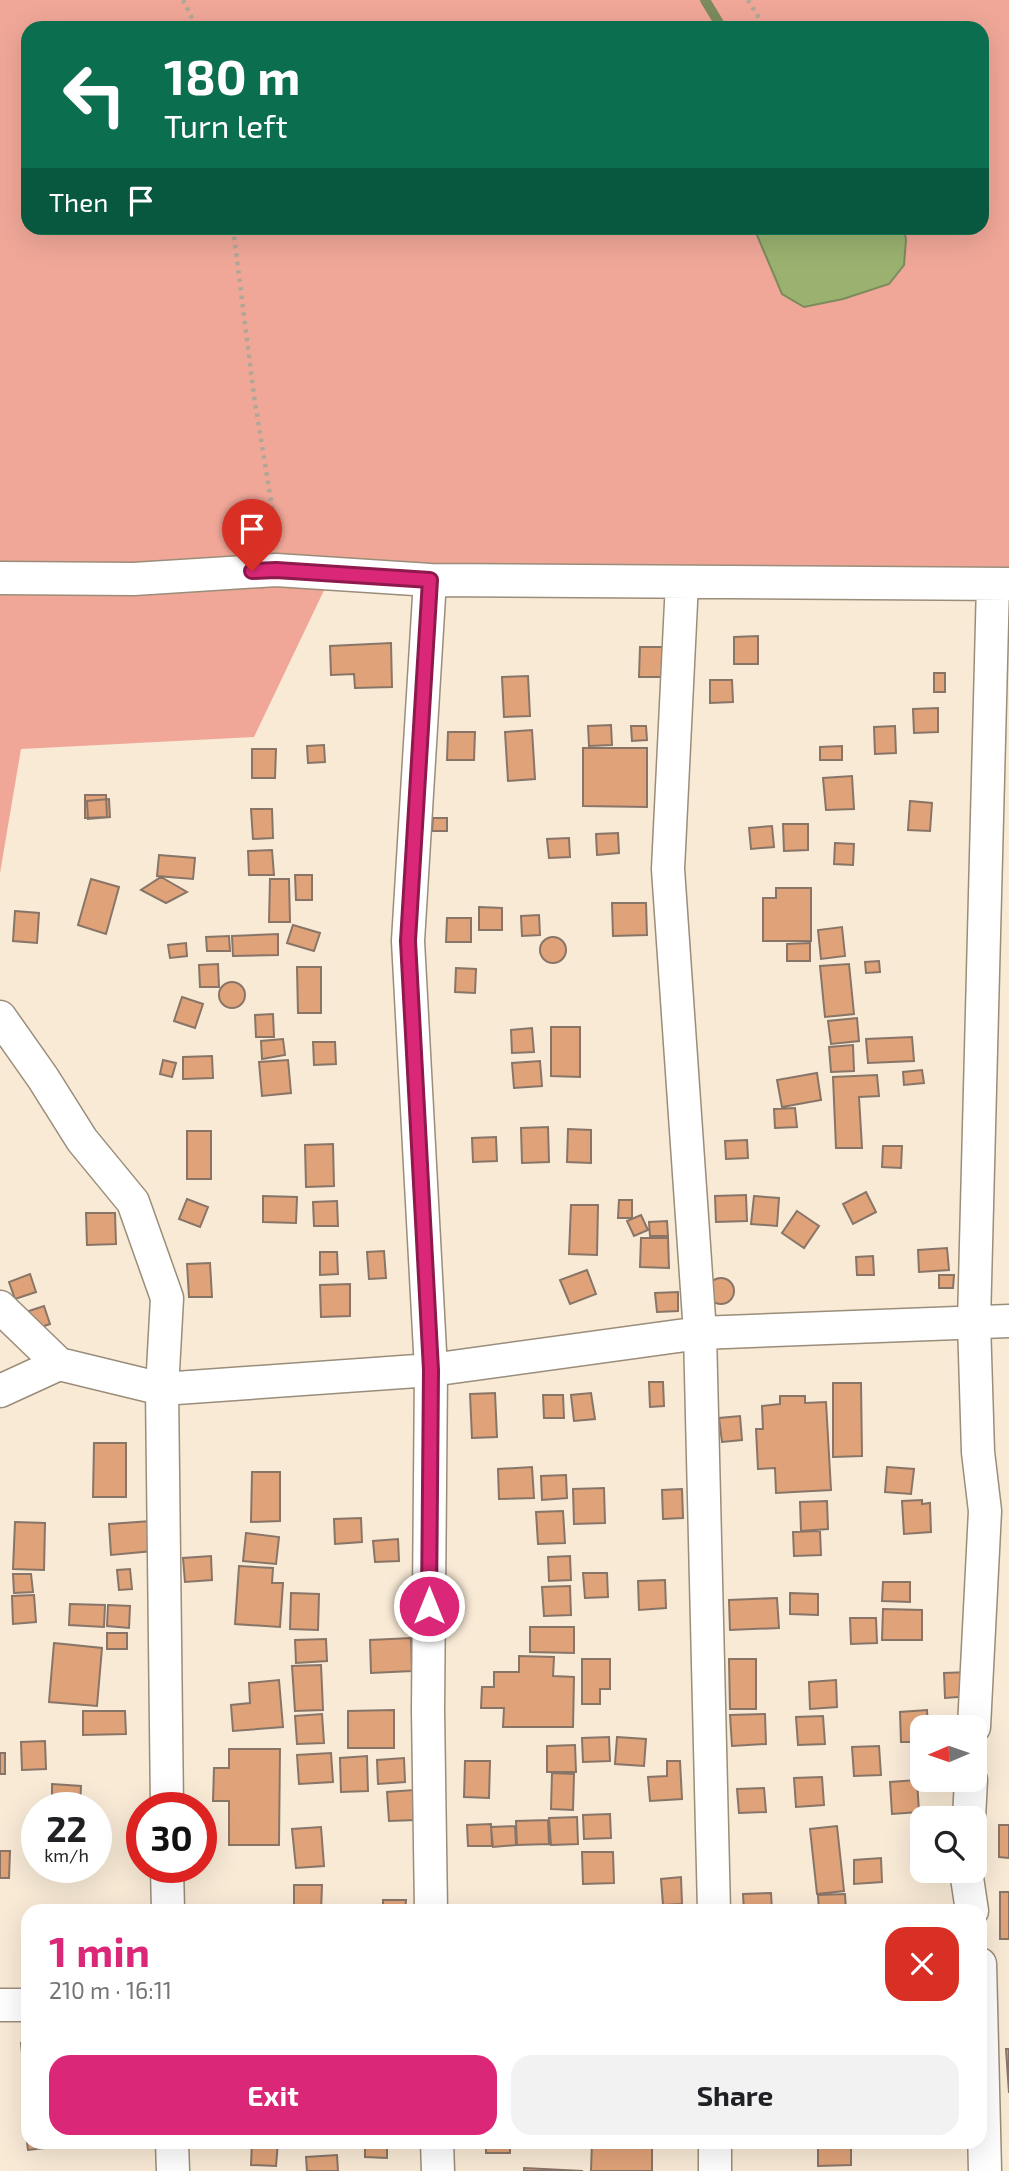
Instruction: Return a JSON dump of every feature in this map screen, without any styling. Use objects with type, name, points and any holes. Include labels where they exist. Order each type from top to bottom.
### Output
[{"type":"street","points":[[0,578],[134,579],[276,570],[430,580],[1001,584],[974,1322],[978,1452],[985,1511],[975,1715]]},
{"type":"street","points":[[430,580],[408,941],[431,1370],[428,1710],[431,1904]]},
{"type":"street","points":[[682,582],[668,869],[701,1346],[714,1904]]},
{"type":"street","points":[[0,1017],[82,1140],[133,1202],[167,1298],[162,1389],[167,1792]]},
{"type":"street","points":[[0,1307],[59,1364],[162,1389],[431,1370],[1009,1321]]},
{"type":"street","points":[[0,1391],[59,1364]]},
{"type":"street","points":[[167,1883],[168,1904]]},
{"type":"street","points":[[968,1883],[971,1904]]},
{"type":"street","points":[[987,2036],[988,1969]]},
{"type":"street","points":[[0,2005],[21,2005]]},
{"type":"street","points":[[172,2149],[173,2171]]},
{"type":"street","points":[[437,2149],[438,2171]]},
{"type":"street","points":[[715,2149],[715,2171]]},
{"type":"street","points":[[985,2149],[985,2171]]},
{"type":"path","points":[[183,0],[194,21]]},
{"type":"path","points":[[748,0],[761,21]]},
{"type":"path","points":[[234,235],[254,396],[274,519],[276,570]]},
{"type":"shaded area","points":[[0,0],[1009,0],[1009,570],[328,582],[254,737],[21,749],[0,873]]},
{"type":"shaded area","points":[[757,235],[905,235],[904,265],[889,284],[843,299],[804,307],[782,294]]},
{"type":"building","points":[[758,636],[758,664],[734,664],[734,637]]},
{"type":"building","points":[[391,643],[392,687],[355,688],[354,674],[331,675],[330,646]]},
{"type":"building","points":[[640,647],[670,647],[670,677],[639,677]]},
{"type":"building","points":[[934,673],[945,673],[945,692],[934,692]]},
{"type":"building","points":[[528,676],[530,716],[504,717],[502,677]]},
{"type":"building","points":[[710,680],[732,680],[733,702],[710,703]]},
{"type":"building","points":[[938,708],[938,732],[914,733],[913,709]]},
{"type":"building","points":[[611,725],[612,745],[589,746],[588,726]]},
{"type":"building","points":[[631,726],[646,726],[647,740],[632,741]]},
{"type":"building","points":[[895,726],[896,753],[875,754],[874,727]]},
{"type":"building","points":[[532,730],[535,779],[508,781],[505,732]]},
{"type":"building","points":[[448,732],[475,732],[474,760],[447,760]]},
{"type":"building","points":[[324,745],[325,762],[308,763],[307,746]]},
{"type":"building","points":[[842,746],[842,760],[820,760],[820,747]]},
{"type":"building","points":[[583,748],[647,748],[647,807],[583,806]]},
{"type":"building","points":[[252,749],[276,749],[275,778],[252,778]]},
{"type":"building","points":[[852,776],[854,809],[826,810],[823,778]]},
{"type":"building","points":[[85,795],[106,795],[107,817],[85,818]]},
{"type":"building","points":[[109,799],[110,817],[88,819],[87,801]]},
{"type":"building","points":[[910,801],[932,803],[930,831],[908,830]]},
{"type":"building","points":[[251,809],[272,809],[273,838],[253,839]]},
{"type":"building","points":[[433,818],[447,818],[447,831],[432,831]]},
{"type":"building","points":[[783,824],[808,824],[808,850],[784,851]]},
{"type":"building","points":[[772,826],[774,847],[751,849],[749,828]]},
{"type":"building","points":[[618,833],[619,853],[597,855],[596,834]]},
{"type":"building","points":[[569,838],[570,857],[549,858],[547,839]]},
{"type":"building","points":[[835,843],[854,844],[853,865],[834,864]]},
{"type":"building","points":[[272,850],[274,875],[249,875],[248,851]]},
{"type":"building","points":[[159,855],[195,858],[193,879],[157,876]]},
{"type":"building","points":[[295,875],[312,875],[312,900],[296,900]]},
{"type":"building","points":[[161,877],[187,892],[166,903],[141,890]]},
{"type":"building","points":[[91,879],[119,887],[106,934],[78,925]]},
{"type":"building","points":[[270,879],[289,879],[290,922],[269,922]]},
{"type":"building","points":[[776,888],[811,888],[811,941],[763,941],[763,898],[776,898]]},
{"type":"building","points":[[612,903],[646,903],[647,935],[613,936]]},
{"type":"building","points":[[479,907],[502,908],[502,930],[479,930]]},
{"type":"building","points":[[15,911],[39,913],[37,943],[13,941]]},
{"type":"building","points":[[539,915],[540,935],[522,936],[521,916]]},
{"type":"building","points":[[447,918],[471,918],[471,942],[446,942]]},
{"type":"building","points":[[293,925],[320,933],[314,951],[287,943]]},
{"type":"building","points":[[842,927],[845,956],[821,959],[818,930]]},
{"type":"building","points":[[278,934],[278,955],[233,956],[232,936]]},
{"type":"building","points":[[229,936],[230,951],[207,951],[206,937]]},
{"type":"building","points":[[553,937],[562,941],[566,950],[562,959],[553,963],[544,959],[540,950],[544,941]]},
{"type":"building","points":[[186,943],[187,956],[170,958],[168,945]]},
{"type":"building","points":[[810,943],[810,961],[787,961],[787,944]]},
{"type":"building","points":[[879,961],[880,972],[866,973],[865,962]]},
{"type":"building","points":[[218,964],[219,987],[200,987],[199,965]]},
{"type":"building","points":[[849,964],[854,1014],[825,1017],[820,966]]},
{"type":"building","points":[[297,967],[321,967],[321,1013],[298,1013]]},
{"type":"building","points":[[456,968],[476,969],[475,993],[455,992]]},
{"type":"building","points":[[232,982],[241,986],[245,995],[241,1004],[232,1008],[223,1004],[219,995],[223,986]]},
{"type":"building","points":[[182,997],[203,1004],[195,1028],[174,1021]]},
{"type":"building","points":[[273,1014],[274,1037],[256,1037],[255,1015]]},
{"type":"building","points":[[857,1018],[859,1041],[831,1044],[828,1021]]},
{"type":"building","points":[[551,1027],[580,1027],[580,1077],[551,1076]]},
{"type":"building","points":[[532,1028],[534,1052],[512,1053],[511,1030]]},
{"type":"building","points":[[912,1037],[914,1061],[868,1063],[866,1039]]},
{"type":"building","points":[[283,1039],[285,1055],[262,1059],[261,1041]]},
{"type":"building","points":[[313,1042],[335,1042],[336,1064],[314,1065]]},
{"type":"building","points":[[853,1045],[854,1071],[831,1072],[829,1047]]},
{"type":"building","points":[[212,1056],[213,1078],[183,1079],[183,1057]]},
{"type":"building","points":[[163,1060],[176,1063],[172,1077],[160,1074]]},
{"type":"building","points":[[288,1060],[291,1093],[262,1096],[259,1062]]},
{"type":"building","points":[[540,1061],[542,1086],[514,1088],[512,1063]]},
{"type":"building","points":[[922,1070],[924,1083],[904,1085],[903,1072]]},
{"type":"building","points":[[817,1073],[821,1100],[782,1107],[777,1080]]},
{"type":"building","points":[[877,1075],[879,1096],[859,1097],[862,1148],[836,1148],[833,1077]]},
{"type":"building","points":[[795,1108],[797,1127],[775,1128],[774,1109]]},
{"type":"building","points":[[548,1127],[549,1162],[522,1163],[521,1128]]},
{"type":"building","points":[[568,1129],[591,1130],[591,1163],[567,1162]]},
{"type":"building","points":[[187,1131],[211,1131],[211,1179],[187,1179]]},
{"type":"building","points":[[496,1137],[497,1161],[473,1162],[472,1138]]},
{"type":"building","points":[[747,1140],[748,1158],[726,1159],[725,1141]]},
{"type":"building","points":[[333,1144],[334,1186],[306,1187],[305,1145]]},
{"type":"building","points":[[883,1146],[902,1146],[901,1168],[882,1167]]},
{"type":"building","points":[[866,1192],[876,1212],[853,1224],[843,1204]]},
{"type":"building","points":[[746,1195],[747,1221],[716,1222],[715,1196]]},
{"type":"building","points":[[263,1196],[297,1197],[296,1223],[263,1222]]},
{"type":"building","points":[[754,1196],[779,1198],[777,1226],[751,1224]]},
{"type":"building","points":[[187,1199],[208,1207],[200,1227],[179,1219]]},
{"type":"building","points":[[619,1200],[632,1200],[632,1218],[618,1218]]},
{"type":"building","points":[[337,1201],[338,1226],[314,1226],[313,1202]]},
{"type":"building","points":[[571,1205],[598,1205],[597,1255],[569,1254]]},
{"type":"building","points":[[797,1211],[819,1226],[804,1248],[782,1233]]},
{"type":"building","points":[[86,1213],[115,1213],[116,1244],[87,1245]]},
{"type":"building","points":[[641,1215],[648,1230],[634,1236],[627,1221]]},
{"type":"building","points":[[667,1221],[668,1236],[650,1236],[649,1222]]},
{"type":"building","points":[[641,1238],[668,1238],[669,1268],[640,1267]]},
{"type":"building","points":[[947,1248],[949,1270],[919,1272],[918,1250]]},
{"type":"building","points":[[384,1251],[386,1278],[369,1279],[367,1252]]},
{"type":"building","points":[[320,1252],[337,1252],[338,1274],[320,1275]]},
{"type":"building","points":[[873,1256],[874,1275],[857,1275],[856,1257]]},
{"type":"building","points":[[210,1263],[212,1297],[189,1297],[187,1264]]},
{"type":"building","points":[[587,1270],[596,1294],[570,1304],[560,1280]]},
{"type":"building","points":[[30,1274],[36,1292],[15,1299],[9,1282]]},
{"type":"building","points":[[939,1275],[954,1275],[953,1288],[939,1288]]},
{"type":"building","points":[[721,1278],[730,1282],[734,1291],[730,1300],[721,1304],[712,1300],[708,1291],[712,1282]]},
{"type":"building","points":[[350,1284],[350,1316],[321,1317],[320,1285]]},
{"type":"building","points":[[678,1292],[678,1311],[657,1312],[655,1293]]},
{"type":"building","points":[[44,1306],[50,1324],[29,1331],[23,1313]]},
{"type":"building","points":[[649,1382],[663,1382],[664,1406],[650,1407]]},
{"type":"building","points":[[833,1383],[861,1383],[862,1456],[833,1457]]},
{"type":"building","points":[[495,1393],[497,1437],[472,1438],[470,1394]]},
{"type":"building","points":[[591,1393],[595,1419],[574,1421],[571,1395]]},
{"type":"building","points":[[543,1395],[563,1395],[564,1418],[544,1418]]},
{"type":"building","points":[[780,1396],[805,1396],[805,1403],[826,1402],[831,1490],[776,1493],[775,1468],[758,1469],[756,1429],[763,1429],[762,1406],[780,1404]]},
{"type":"building","points":[[740,1416],[742,1440],[722,1442],[719,1418]]},
{"type":"building","points":[[94,1443],[126,1443],[126,1497],[93,1497]]},
{"type":"building","points":[[532,1467],[534,1498],[499,1499],[498,1469]]},
{"type":"building","points":[[887,1467],[914,1469],[911,1494],[885,1492]]},
{"type":"building","points":[[252,1472],[280,1472],[280,1521],[251,1522]]},
{"type":"building","points":[[566,1475],[567,1498],[542,1500],[541,1476]]},
{"type":"building","points":[[604,1488],[605,1523],[574,1524],[573,1489]]},
{"type":"building","points":[[682,1489],[683,1518],[663,1519],[662,1490]]},
{"type":"building","points":[[922,1500],[922,1504],[930,1503],[931,1532],[904,1534],[902,1501]]},
{"type":"building","points":[[827,1501],[828,1529],[801,1531],[800,1502]]},
{"type":"building","points":[[563,1511],[565,1543],[538,1544],[536,1512]]},
{"type":"building","points":[[361,1518],[362,1542],[335,1544],[334,1519]]},
{"type":"building","points":[[151,1521],[153,1551],[111,1555],[109,1524]]},
{"type":"building","points":[[15,1522],[45,1523],[44,1570],[13,1569]]},
{"type":"building","points":[[820,1531],[821,1555],[794,1556],[793,1532]]},
{"type":"building","points":[[246,1533],[279,1537],[276,1564],[243,1561]]},
{"type":"building","points":[[398,1539],[399,1561],[375,1562],[373,1541]]},
{"type":"building","points":[[211,1556],[212,1580],[185,1582],[183,1558]]},
{"type":"building","points":[[570,1556],[571,1580],[549,1581],[548,1557]]},
{"type":"building","points":[[239,1566],[273,1568],[272,1583],[283,1583],[280,1627],[235,1624]]},
{"type":"building","points":[[130,1569],[132,1589],[119,1590],[117,1570]]},
{"type":"building","points":[[583,1573],[607,1573],[608,1597],[585,1598]]},
{"type":"building","points":[[13,1574],[31,1574],[33,1592],[14,1593]]},
{"type":"building","points":[[665,1580],[666,1608],[639,1610],[638,1581]]},
{"type":"building","points":[[883,1582],[910,1582],[910,1602],[882,1601]]},
{"type":"building","points":[[570,1586],[571,1615],[544,1616],[542,1587]]},
{"type":"building","points":[[291,1593],[319,1594],[318,1630],[290,1629]]},
{"type":"building","points":[[790,1593],[818,1594],[818,1615],[790,1614]]},
{"type":"building","points":[[34,1595],[36,1622],[13,1624],[12,1596]]},
{"type":"building","points":[[777,1598],[779,1628],[730,1630],[729,1600]]},
{"type":"building","points":[[70,1604],[105,1605],[104,1627],[69,1625]]},
{"type":"building","points":[[108,1605],[130,1606],[129,1628],[107,1626]]},
{"type":"building","points":[[883,1609],[922,1610],[922,1640],[882,1640]]},
{"type":"building","points":[[850,1618],[876,1618],[877,1643],[851,1644]]},
{"type":"building","points":[[530,1627],[574,1627],[574,1653],[530,1652]]},
{"type":"building","points":[[107,1633],[127,1633],[127,1649],[107,1649]]},
{"type":"building","points":[[411,1638],[412,1671],[371,1673],[370,1640]]},
{"type":"building","points":[[326,1639],[327,1661],[296,1663],[295,1640]]},
{"type":"building","points":[[54,1643],[102,1648],[97,1706],[49,1702]]},
{"type":"building","points":[[519,1656],[554,1657],[553,1676],[574,1677],[573,1727],[503,1727],[504,1708],[481,1708],[482,1687],[494,1687],[494,1672],[519,1672]]},
{"type":"building","points":[[582,1659],[610,1659],[610,1689],[600,1689],[600,1704],[582,1704]]},
{"type":"building","points":[[729,1659],[756,1659],[756,1709],[730,1709]]},
{"type":"building","points":[[321,1665],[323,1710],[295,1711],[292,1666]]},
{"type":"building","points":[[971,1672],[972,1696],[945,1698],[944,1673]]},
{"type":"building","points":[[279,1680],[283,1727],[233,1731],[231,1705],[250,1703],[249,1683]]},
{"type":"building","points":[[836,1680],[837,1707],[810,1709],[809,1682]]},
{"type":"building","points":[[394,1710],[394,1748],[348,1748],[348,1711]]},
{"type":"building","points":[[927,1710],[927,1715],[910,1715],[910,1742],[901,1742],[900,1712]]},
{"type":"building","points":[[83,1711],[125,1711],[126,1734],[83,1735]]},
{"type":"building","points":[[322,1714],[324,1743],[297,1744],[295,1716]]},
{"type":"building","points":[[765,1714],[766,1744],[732,1746],[730,1715]]},
{"type":"building","points":[[823,1716],[825,1744],[798,1745],[796,1717]]},
{"type":"building","points":[[609,1737],[610,1761],[583,1762],[582,1738]]},
{"type":"building","points":[[617,1737],[646,1739],[644,1766],[615,1764]]},
{"type":"building","points":[[45,1741],[46,1769],[22,1770],[21,1742]]},
{"type":"building","points":[[575,1745],[576,1772],[547,1772],[547,1746]]},
{"type":"building","points":[[879,1746],[881,1775],[854,1776],[852,1747]]},
{"type":"building","points":[[229,1749],[280,1749],[279,1845],[229,1845],[229,1801],[217,1801],[217,1792],[213,1792],[214,1768],[229,1768]]},
{"type":"building","points":[[0,1753],[5,1753],[5,1774],[0,1774]]},
{"type":"building","points":[[331,1753],[333,1782],[299,1784],[297,1755]]},
{"type":"building","points":[[367,1756],[368,1791],[341,1792],[340,1758]]},
{"type":"building","points":[[404,1758],[405,1782],[378,1784],[377,1760]]},
{"type":"building","points":[[465,1761],[490,1761],[489,1798],[464,1797]]},
{"type":"building","points":[[667,1761],[680,1761],[682,1799],[650,1801],[648,1777],[667,1776]]},
{"type":"building","points":[[552,1773],[574,1774],[573,1810],[551,1809]]},
{"type":"building","points":[[822,1777],[824,1805],[796,1807],[794,1778]]},
{"type":"building","points":[[910,1781],[910,1792],[918,1792],[919,1806],[910,1806],[910,1813],[892,1814],[890,1782]]},
{"type":"building","points":[[52,1784],[81,1786],[81,1792],[52,1792]]},
{"type":"building","points":[[764,1788],[766,1812],[739,1813],[737,1789]]},
{"type":"building","points":[[414,1790],[416,1820],[389,1821],[387,1792]]},
{"type":"building","points":[[610,1814],[611,1838],[584,1839],[583,1815]]},
{"type":"building","points":[[577,1817],[578,1844],[551,1845],[549,1818]]},
{"type":"building","points":[[548,1820],[549,1844],[517,1845],[516,1821]]},
{"type":"building","points":[[491,1824],[492,1846],[468,1846],[467,1825]]},
{"type":"building","points":[[999,1825],[1009,1825],[1009,1858],[999,1857]]},
{"type":"building","points":[[515,1826],[516,1845],[493,1847],[491,1827]]},
{"type":"building","points":[[837,1826],[844,1891],[817,1894],[810,1829]]},
{"type":"building","points":[[321,1827],[324,1866],[296,1868],[292,1829]]},
{"type":"building","points":[[0,1851],[10,1851],[9,1878],[0,1878]]},
{"type":"building","points":[[582,1852],[613,1852],[614,1883],[583,1884]]},
{"type":"building","points":[[881,1858],[882,1882],[854,1884],[854,1860]]},
{"type":"building","points":[[681,1877],[682,1904],[663,1904],[661,1879]]},
{"type":"building","points":[[294,1885],[322,1885],[321,1904],[294,1904]]},
{"type":"building","points":[[1000,1892],[1009,1892],[1009,1939],[1000,1939]]},
{"type":"building","points":[[771,1893],[772,1904],[744,1904],[743,1894]]},
{"type":"building","points":[[845,1894],[846,1904],[819,1904],[818,1895]]},
{"type":"building","points":[[383,1900],[406,1900],[406,1904],[383,1904]]},
{"type":"building","points":[[1006,2049],[1009,2049],[1009,2093]]},
{"type":"building","points":[[252,2149],[277,2149],[276,2166],[251,2165]]},
{"type":"building","points":[[365,2149],[387,2149],[387,2158],[365,2157]]},
{"type":"building","points":[[486,2149],[510,2149],[510,2153],[486,2153]]},
{"type":"building","points":[[592,2149],[652,2149],[652,2171],[591,2171]]},
{"type":"building","points":[[818,2149],[851,2149],[851,2165],[818,2166]]},
{"type":"building","points":[[337,2155],[338,2171],[307,2171],[306,2157]]},
{"type":"building","points":[[524,2168],[583,2171],[524,2171]]},
{"type":"waterway","points":[[705,0],[718,21]]},
{"type":"route","points":[[252,571],[276,570],[430,580],[408,941],[431,1370],[429,1606]]}]
